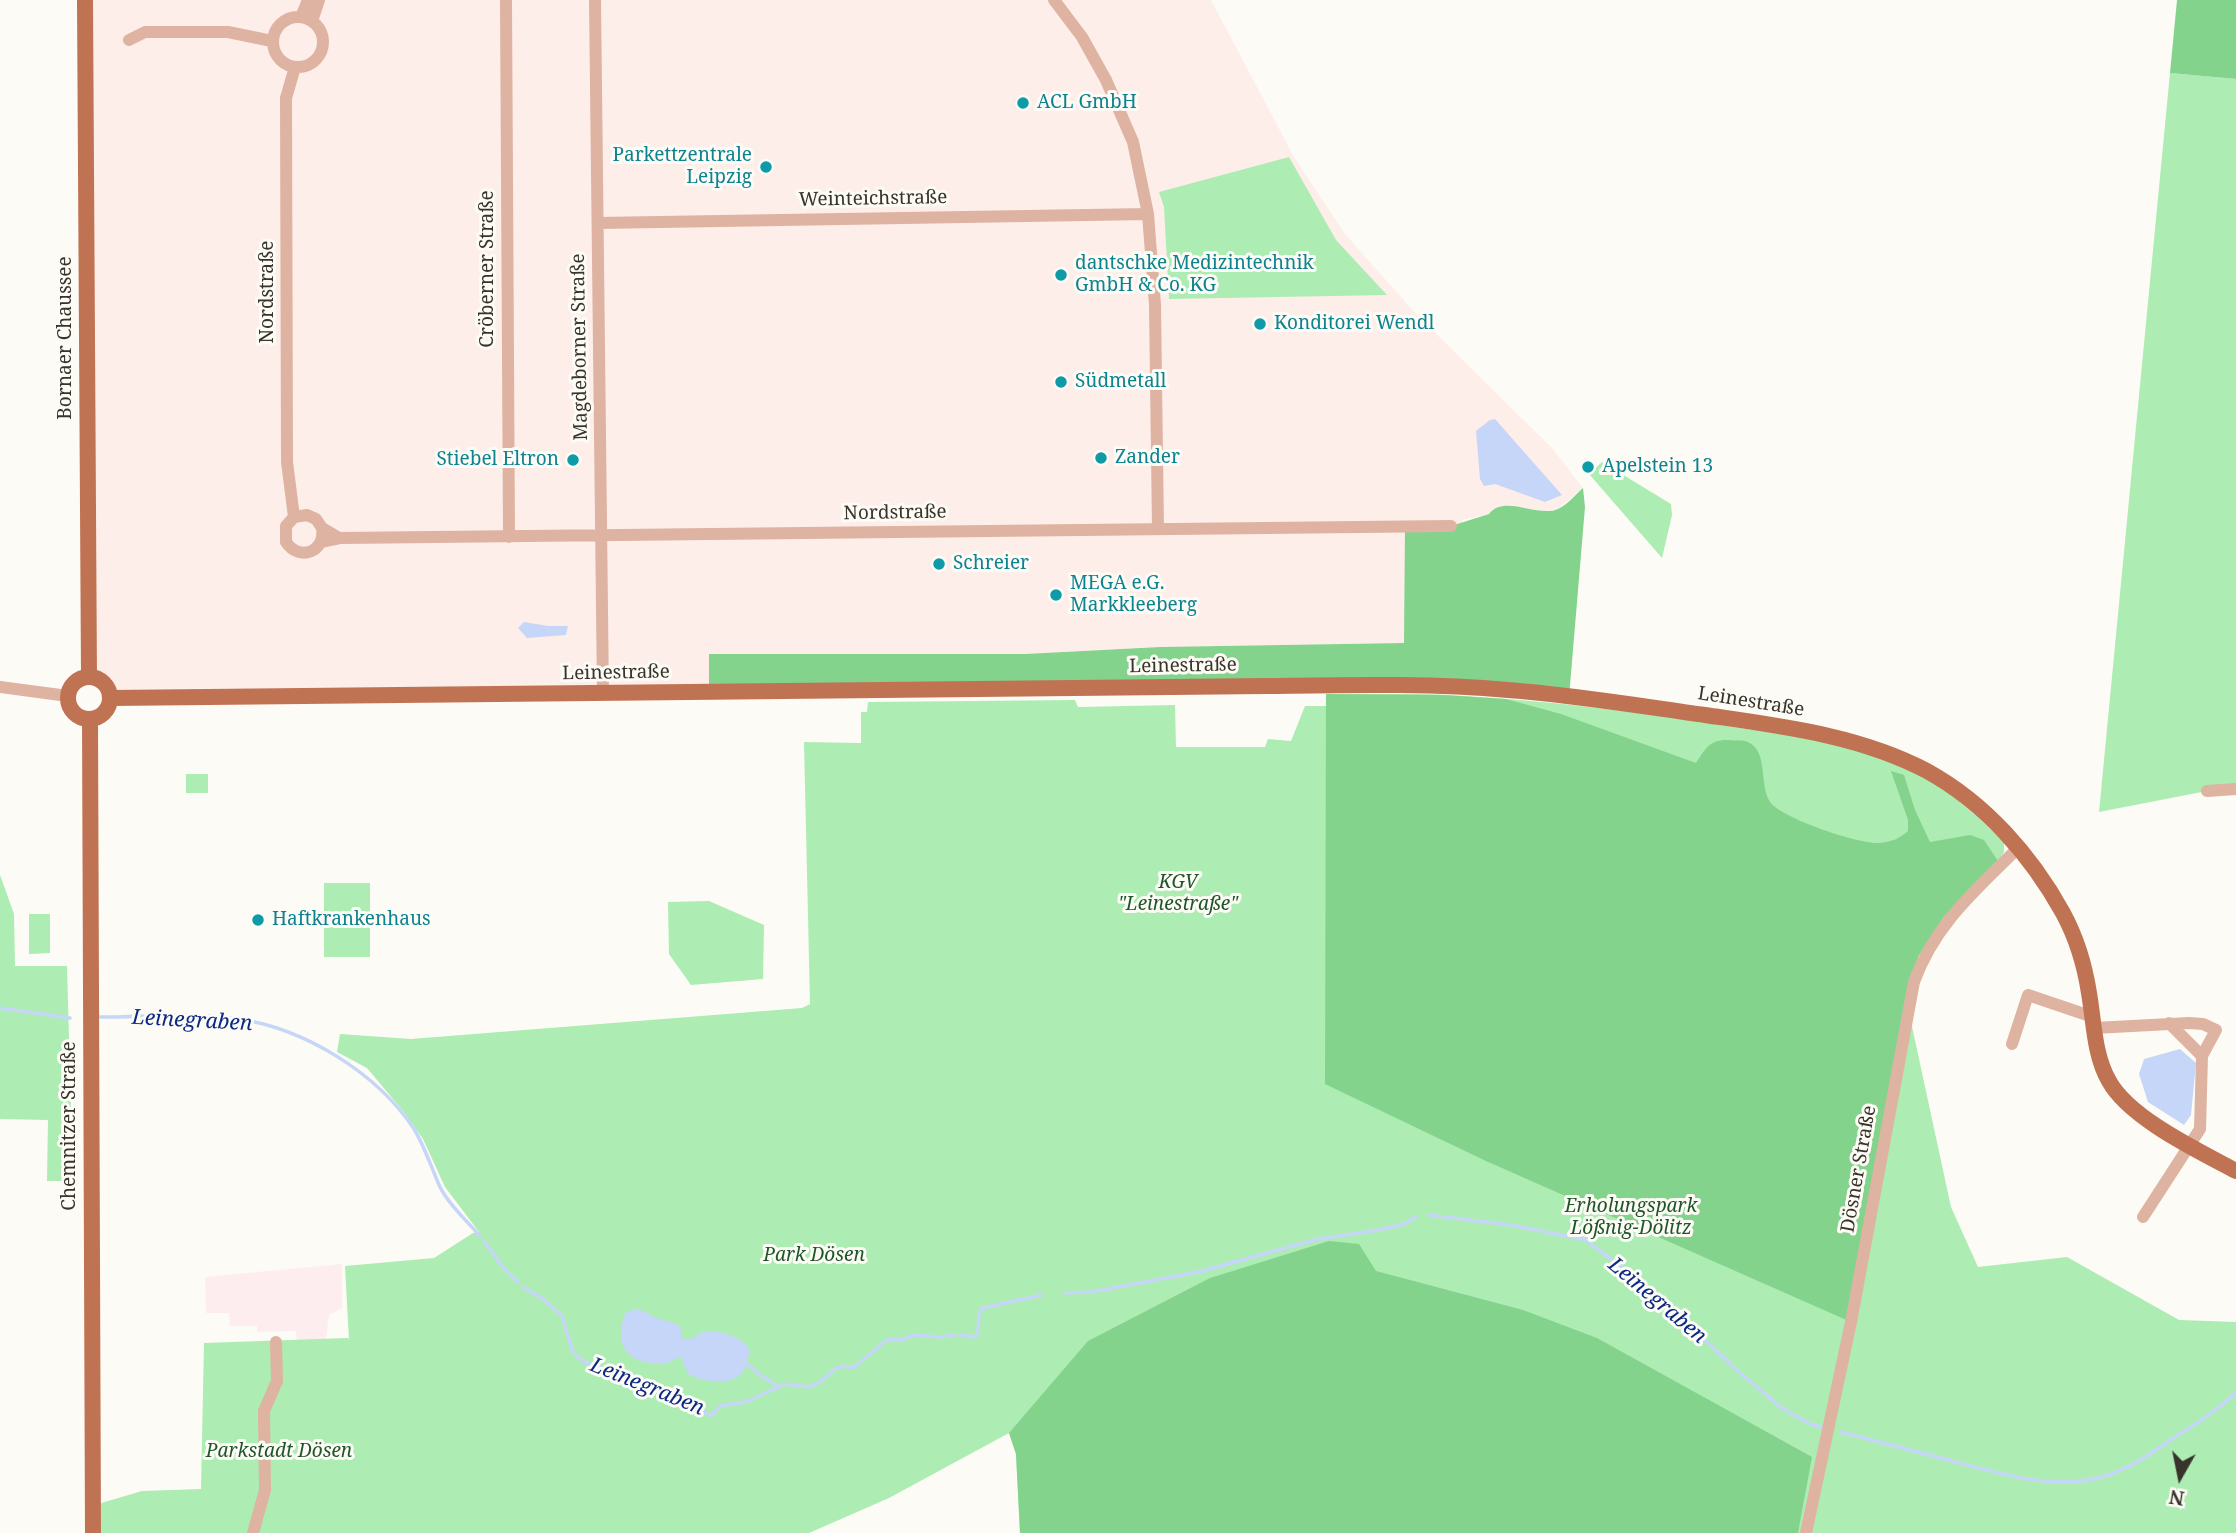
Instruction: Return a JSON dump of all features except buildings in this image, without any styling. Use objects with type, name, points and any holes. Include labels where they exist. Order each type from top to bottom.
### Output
[{"type":"main road","name":"Bornaer Chaussee","points":[[85,0],[89,677]]},
{"type":"main road","points":[[89,677],[103,682],[109,690],[110,698],[110,705],[103,714],[90,719],[81,718],[72,710],[68,696],[76,681],[89,677]]},
{"type":"main road","name":"Leinestraße","points":[[110,698],[1447,687],[1520,691],[1754,723],[1836,738],[1882,751],[1929,773],[1958,792],[2019,847],[2036,869],[2064,916],[2089,990],[2103,1068],[2114,1089],[2146,1118],[2236,1171]]},
{"type":"main road","name":"Chemnitzer Straße","points":[[90,719],[93,1533]]},
{"type":"street","points":[[307,19],[308,0]]},
{"type":"street","points":[[307,19],[318,0]]},
{"type":"street","name":"Cröberner Straße","points":[[506,0],[509,537]]},
{"type":"street","name":"Magdeborner Straße","points":[[595,0],[603,694]]},
{"type":"street","points":[[1054,0],[1082,37],[1106,80],[1133,142],[1148,214],[1155,305],[1158,529]]},
{"type":"street","points":[[294,16],[307,19],[321,33],[322,48],[314,61],[295,67],[281,61],[275,53],[272,41],[274,32],[282,22],[294,16]]},
{"type":"street","points":[[129,40],[145,32],[228,32],[272,41]]},
{"type":"street","name":"Nordstraße","points":[[295,67],[286,98],[287,462],[293,517],[284,532],[286,542],[302,554],[308,553],[322,542],[339,538],[1451,526]]},
{"type":"street","name":"Weinteichstraße","points":[[598,223],[1148,214]]},
{"type":"street","points":[[293,517],[302,514],[311,516],[322,528],[339,538]]},
{"type":"street","points":[[322,528],[322,542]]},
{"type":"street","points":[[0,687],[68,696]]},
{"type":"street","points":[[2207,791],[2236,789]]},
{"type":"street","name":"Dösner Straße","points":[[1806,1533],[1849,1335],[1914,982],[1923,957],[1945,923],[2019,847]]},
{"type":"street","points":[[2012,1044],[2028,995],[2093,1023],[2203,1024],[2216,1030],[2202,1056],[2200,1129],[2143,1217]]},
{"type":"street","points":[[2169,1023],[2202,1056]]},
{"type":"street","points":[[253,1533],[265,1490],[264,1411],[277,1381],[276,1342]]},
{"type":"shaded area","points":[[85,0],[1211,0],[1294,157],[1345,234],[1416,314],[1552,448],[1583,488],[1557,510],[1542,511],[1517,507],[1493,509],[1489,514],[1463,520],[1405,643],[1160,647],[1025,654],[710,654],[709,692],[110,693],[103,682],[94,677]]},
{"type":"shaded area","points":[[342,1264],[342,1308],[329,1315],[326,1339],[297,1343],[296,1331],[257,1332],[257,1326],[230,1326],[229,1313],[206,1313],[205,1277]]},
{"type":"green space","points":[[2177,0],[2236,0],[2236,79],[2170,73]]},
{"type":"green space","points":[[2170,73],[2236,79],[2236,789],[2207,791],[2099,812]]},
{"type":"green space","points":[[1289,157],[1336,240],[1387,295],[1169,299],[1164,207],[1159,192]]},
{"type":"green space","points":[[1602,462],[1671,504],[1672,515],[1662,558],[1589,474]]},
{"type":"green space","points":[[1583,488],[1585,507],[1569,697],[1508,690],[709,692],[709,654],[1025,654],[1160,647],[1404,643],[1405,526],[1451,526],[1489,514],[1495,508],[1503,506],[1550,511],[1565,505]]},
{"type":"green space","points":[[1326,694],[1448,695],[1555,703],[1662,716],[1825,742],[1892,761],[1913,771],[1950,794],[1983,822],[2004,842],[2004,852],[1943,918],[1918,957],[1908,1008],[1951,1207],[1978,1267],[2067,1257],[2179,1320],[2236,1322],[2236,1533],[1020,1533],[1016,1454],[1009,1433],[889,1498],[809,1533],[99,1533],[98,1504],[142,1491],[201,1489],[204,1343],[349,1340],[345,1266],[434,1258],[473,1233],[479,1232],[445,1187],[423,1139],[403,1111],[367,1068],[337,1052],[340,1034],[411,1039],[802,1008],[810,1004],[804,742],[861,743],[861,712],[867,712],[868,702],[1075,700],[1078,707],[1175,705],[1176,747],[1265,747],[1268,739],[1291,741],[1305,706],[1326,706]]},
{"type":"green space","name":"Erholungspark Lößnig-Dölitz","points":[[1326,694],[1444,695],[1506,699],[1561,714],[1696,763],[1705,749],[1717,741],[1745,741],[1753,745],[1758,752],[1766,791],[1774,806],[1808,824],[1869,842],[1891,841],[1908,831],[1908,820],[1891,771],[1904,775],[1915,810],[1930,842],[1970,835],[1984,840],[1998,861],[1943,918],[1918,957],[1851,1322],[1486,1161],[1325,1084]]},
{"type":"green space","points":[[186,774],[208,774],[208,793],[186,793]]},
{"type":"green space","points":[[0,875],[14,914],[15,966],[67,966],[73,1181],[47,1181],[48,1120],[0,1119]]},
{"type":"green space","points":[[324,883],[370,883],[370,957],[324,957]]},
{"type":"green space","points":[[709,901],[764,925],[763,979],[691,985],[669,954],[668,902]]},
{"type":"green space","points":[[29,914],[50,914],[50,953],[29,954]]},
{"type":"green space","points":[[1329,1241],[1359,1244],[1376,1271],[1523,1310],[1597,1338],[1812,1457],[1798,1533],[1020,1533],[1016,1454],[1009,1433],[1088,1341],[1210,1278]]},
{"type":"water","points":[[1495,419],[1562,495],[1545,502],[1495,484],[1484,486],[1480,479],[1476,431]]},
{"type":"water","points":[[524,622],[568,626],[566,635],[527,638],[518,628]]},
{"type":"water","points":[[2180,1049],[2196,1063],[2191,1115],[2184,1125],[2148,1102],[2139,1074],[2144,1059]]},
{"type":"water","points":[[634,1309],[677,1324],[680,1326],[682,1338],[691,1338],[708,1331],[735,1337],[749,1349],[744,1371],[729,1381],[709,1381],[688,1374],[681,1357],[666,1363],[634,1358],[627,1352],[621,1335],[626,1312]]},
{"type":"waterway","name":"Leinegraben","points":[[0,1008],[70,1018]]},
{"type":"waterway","name":"Leinegraben","points":[[100,1017],[186,1015],[238,1019],[288,1032],[337,1056],[380,1089],[399,1109],[418,1136],[444,1194],[480,1236]]},
{"type":"waterway","name":"Leinegraben","points":[[1429,1215],[1511,1225],[1586,1240],[1633,1276],[1782,1408],[1810,1424],[1823,1427]]},
{"type":"waterway","name":"Leinegraben","points":[[1065,1293],[1091,1292],[1198,1272],[1318,1239],[1404,1224],[1416,1217]]},
{"type":"waterway","name":"Leinegraben","points":[[484,1241],[506,1271],[518,1282]]},
{"type":"waterway","name":"Leinegraben","points":[[523,1287],[543,1299],[562,1316],[573,1352],[584,1362],[620,1375],[635,1376],[670,1394],[680,1395],[709,1415],[720,1406],[745,1402],[786,1384],[808,1387],[819,1383],[836,1368],[853,1368],[888,1339],[903,1340],[915,1335],[956,1335]]},
{"type":"waterway","name":"Leinegraben","points":[[961,1335],[973,1337],[978,1334],[979,1313],[982,1308],[1042,1295]]},
{"type":"waterway","points":[[747,1364],[755,1370]]},
{"type":"waterway","points":[[757,1373],[779,1387]]},
{"type":"waterway","name":"Leinegraben","points":[[1841,1432],[2003,1474],[2043,1481],[2083,1481],[2112,1474],[2138,1461],[2206,1417],[2236,1392]]},
{"type":"place","name":"ACL GmbH","points":[[1023,103]]},
{"type":"place","name":"Parkettzentrale Leipzig","points":[[766,167]]},
{"type":"place","name":"dantschke Medizintechnik GmbH & Co. KG","points":[[1061,275]]},
{"type":"place","name":"Konditorei Wendl","points":[[1260,324]]},
{"type":"place","name":"Südmetall","points":[[1061,382]]},
{"type":"place","name":"Zander","points":[[1101,458]]},
{"type":"place","name":"Stiebel Eltron","points":[[573,460]]},
{"type":"place","name":"Apelstein 13","points":[[1588,467]]},
{"type":"place","name":"Schreier","points":[[939,564]]},
{"type":"place","name":"MEGA e.G. Markkleeberg","points":[[1056,595]]},
{"type":"place","name":"Haftkrankenhaus","points":[[258,920]]},
{"type":"park label","name":"KGV \"Leinestraße\"","points":[[1178,894]]},
{"type":"park label","name":"Park Dösen","points":[[814,1256]]},
{"type":"park label","name":"Parkstadt Dösen","points":[[279,1452]]}]
